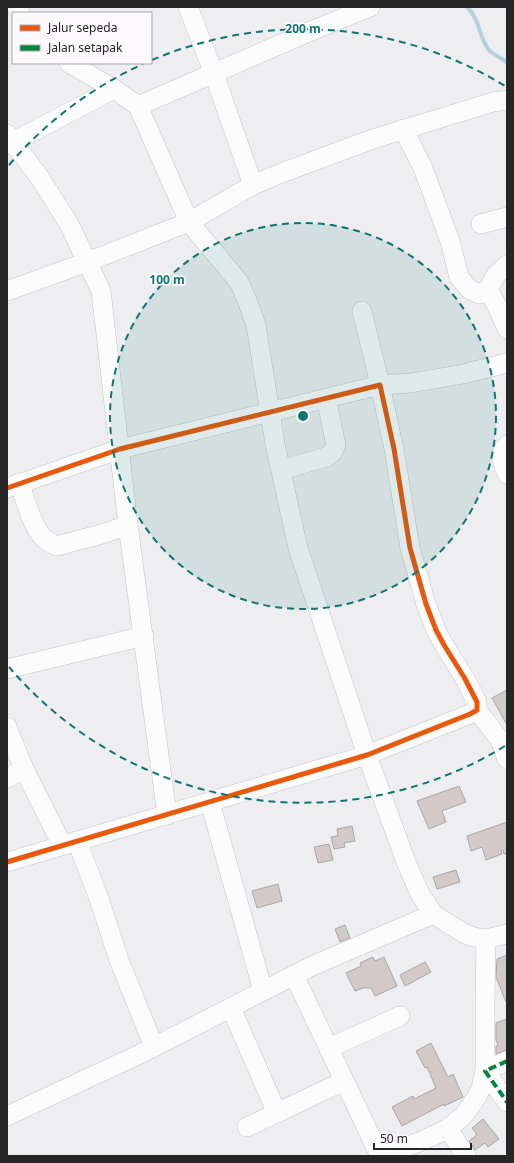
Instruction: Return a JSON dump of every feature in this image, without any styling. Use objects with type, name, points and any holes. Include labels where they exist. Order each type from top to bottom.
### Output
[{"type":"street","points":[[188,7],[214,74],[253,184]]},
{"type":"street","points":[[138,106],[370,7]]},
{"type":"street","points":[[71,64],[114,89],[138,106],[189,222],[239,282],[247,300],[256,325],[270,412],[298,548],[367,755],[406,862],[419,892],[433,914],[465,934],[486,939],[507,934]]},
{"type":"street","points":[[114,89],[9,140],[40,178],[69,224],[101,291],[128,525],[167,815]]},
{"type":"street","points":[[7,291],[87,262],[189,222],[253,184],[284,172],[403,129],[493,102],[507,100]]},
{"type":"street","points":[[403,129],[423,168],[450,241],[459,277],[469,290],[479,294],[488,290],[496,275],[507,265]]},
{"type":"street","points":[[480,224],[507,217]]},
{"type":"street","points":[[488,290],[507,329]]},
{"type":"street","points":[[362,311],[394,449],[410,548],[426,604],[436,630],[464,676],[477,702],[477,710],[500,740],[507,759]]},
{"type":"street","points":[[128,525],[102,534],[57,546],[47,541],[40,534],[13,485],[120,449],[380,384],[411,383],[462,374],[507,363]]},
{"type":"street","points":[[281,470],[326,457],[332,452],[336,444],[326,398]]},
{"type":"street","points":[[507,445],[503,450],[501,460],[507,474]]},
{"type":"street","points":[[7,668],[144,636]]},
{"type":"street","points":[[7,862],[367,755],[477,710]]},
{"type":"street","points":[[7,727],[24,769],[70,843],[98,896],[119,960],[154,1047]]},
{"type":"street","points":[[7,778],[24,769]]},
{"type":"street","points":[[210,802],[263,991]]},
{"type":"street","points":[[7,1116],[154,1047],[312,966],[433,914]]},
{"type":"street","points":[[294,975],[381,1156],[419,1142],[448,1128],[464,1115],[477,1097],[481,1088],[485,1070],[486,939]]},
{"type":"street","points":[[231,1008],[276,1113]]},
{"type":"street","points":[[329,1048],[400,1016]]},
{"type":"street","points":[[485,1070],[507,1061]]},
{"type":"street","points":[[485,1070],[507,1102]]},
{"type":"street","points":[[247,1127],[344,1081]]},
{"type":"street","points":[[448,1128],[466,1156]]},
{"type":"building","points":[[507,690],[507,725],[492,698]]},
{"type":"building","points":[[459,786],[466,802],[442,811],[446,822],[429,829],[417,801]]},
{"type":"building","points":[[507,822],[507,854],[504,854],[503,850],[501,851],[502,854],[486,860],[482,847],[471,851],[467,836]]},
{"type":"building","points":[[352,826],[355,841],[344,843],[345,847],[334,849],[331,837],[338,836],[337,829]]},
{"type":"building","points":[[329,844],[333,860],[318,863],[314,847]]},
{"type":"building","points":[[456,870],[460,882],[437,889],[433,877]]},
{"type":"building","points":[[278,884],[282,901],[257,908],[252,891]]},
{"type":"building","points":[[345,925],[350,938],[340,942],[335,929]]},
{"type":"building","points":[[507,955],[506,1002],[496,977],[497,959]]},
{"type":"building","points":[[373,957],[375,961],[384,957],[397,986],[375,996],[371,988],[363,988],[355,991],[346,973],[361,966],[360,963]]},
{"type":"building","points":[[425,962],[431,972],[405,986],[400,975]]},
{"type":"building","points":[[507,1019],[507,1050],[496,1054],[496,1046],[498,1046],[496,1039],[496,1023]]},
{"type":"building","points":[[431,1043],[448,1077],[453,1074],[463,1097],[444,1106],[444,1104],[402,1126],[392,1107],[413,1096],[414,1099],[436,1088],[427,1067],[425,1068],[416,1051]]},
{"type":"building","points":[[483,1119],[499,1139],[488,1147],[485,1143],[475,1150],[469,1141],[477,1135],[472,1128]]},
{"type":"waterway","points":[[467,7],[475,18],[485,45],[492,53],[507,63]]},
{"type":"marked path","points":[[507,1061],[485,1071],[507,1102]]},
{"type":"cycle path","points":[[7,488],[120,449],[380,385],[394,449],[410,548],[426,604],[436,630],[477,702],[477,710],[470,714],[367,755],[7,862]]}]
